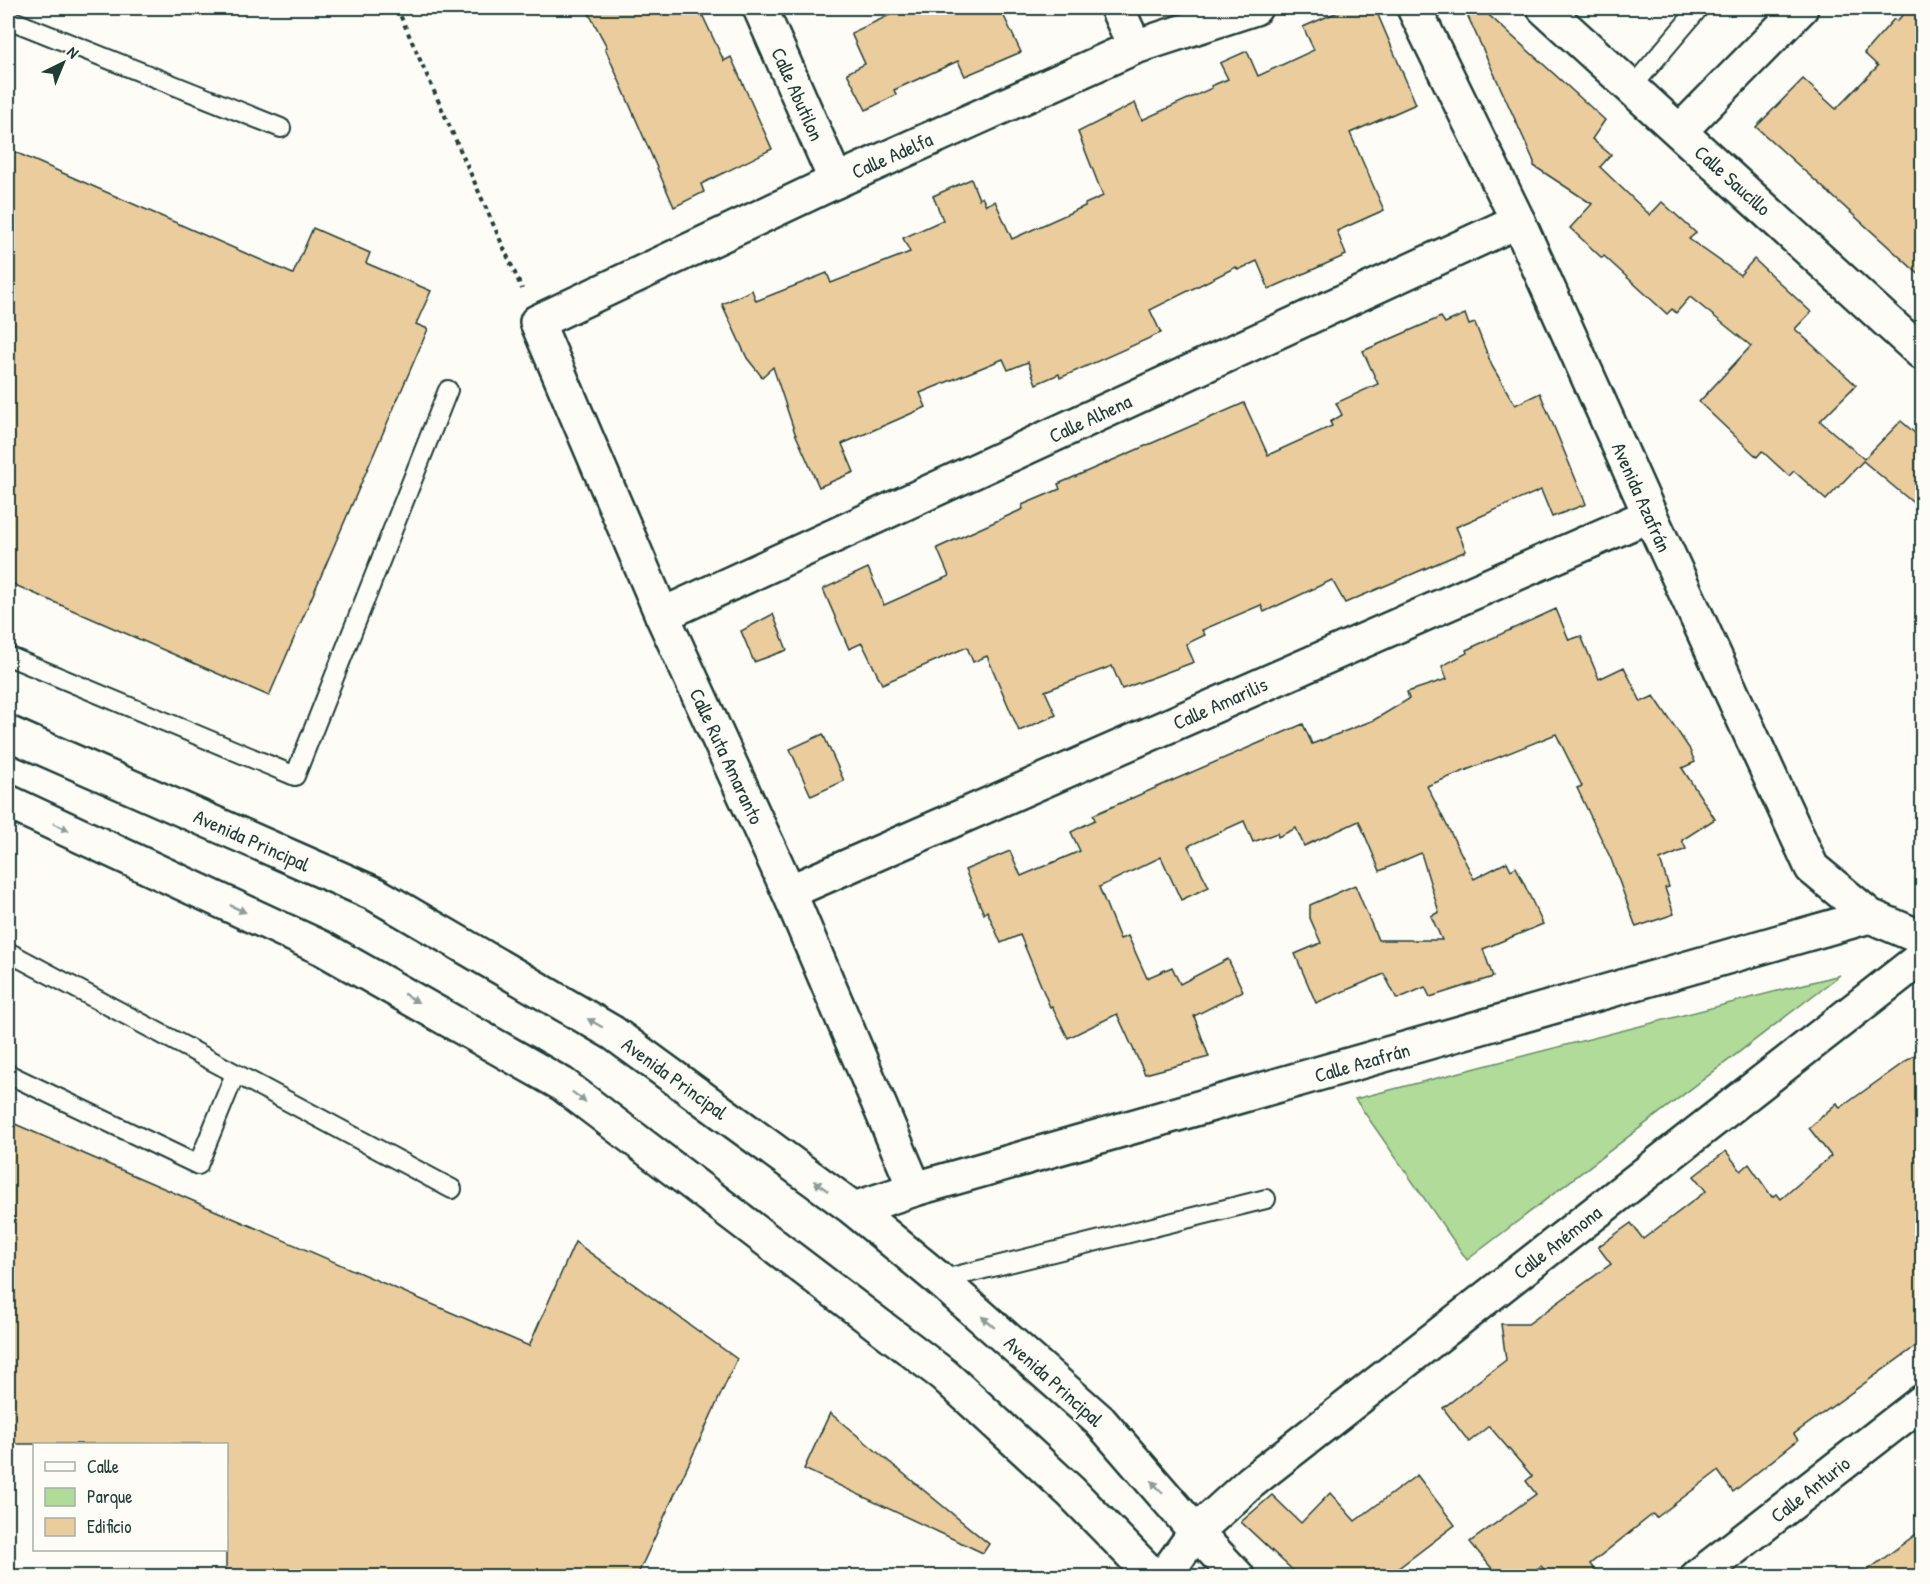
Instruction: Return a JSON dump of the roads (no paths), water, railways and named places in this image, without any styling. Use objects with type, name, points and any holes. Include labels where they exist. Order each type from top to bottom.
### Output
[{"type":"street","name":"Calle Abutilon","points":[[760,8],[836,181]]},
{"type":"street","points":[[1117,8],[1135,47]]},
{"type":"street","name":"Calle Adelfa","points":[[537,322],[836,181],[1135,47],[1255,8]]},
{"type":"street","name":"Avenida Azafrán","points":[[1414,8],[1518,221],[1812,868],[1870,916],[1923,938]]},
{"type":"street","points":[[1680,131],[1801,8]]},
{"type":"street","name":"Calle Saucillo","points":[[1550,9],[1680,131],[1919,344]]},
{"type":"street","name":"Calle Alhena","points":[[662,615],[1518,221]]},
{"type":"street","name":"Calle Ruta Amaranto","points":[[537,322],[662,615],[789,892],[915,1189]]},
{"type":"street","name":"Calle Amarilis","points":[[789,892],[1650,515]]},
{"type":"street","name":"Avenida Principal","points":[[8,732],[375,894],[613,1033],[854,1209],[940,1280],[1100,1420],[1237,1576]]},
{"type":"street","points":[[8,802],[322,948],[562,1084],[944,1375],[1071,1492],[1153,1576]]},
{"type":"street","name":"Calle Azafrán","points":[[854,1209],[915,1189],[1870,916]]},
{"type":"street","name":"Calle Anémona","points":[[1196,1532],[1260,1474],[1923,957]]},
{"type":"street","name":"Calle Anturio","points":[[1698,1576],[1923,1402]]},
{"type":"street","points":[[1164,1576],[1196,1532]]},
{"type":"lane","points":[[1632,87],[1699,8]]},
{"type":"lane","points":[[8,19],[281,128]]},
{"type":"lane","points":[[8,656],[295,776],[448,390]]},
{"type":"lane","points":[[8,952],[453,1189]]},
{"type":"lane","points":[[8,1074],[198,1165],[235,1074]]},
{"type":"lane","points":[[940,1280],[1266,1199]]}]
